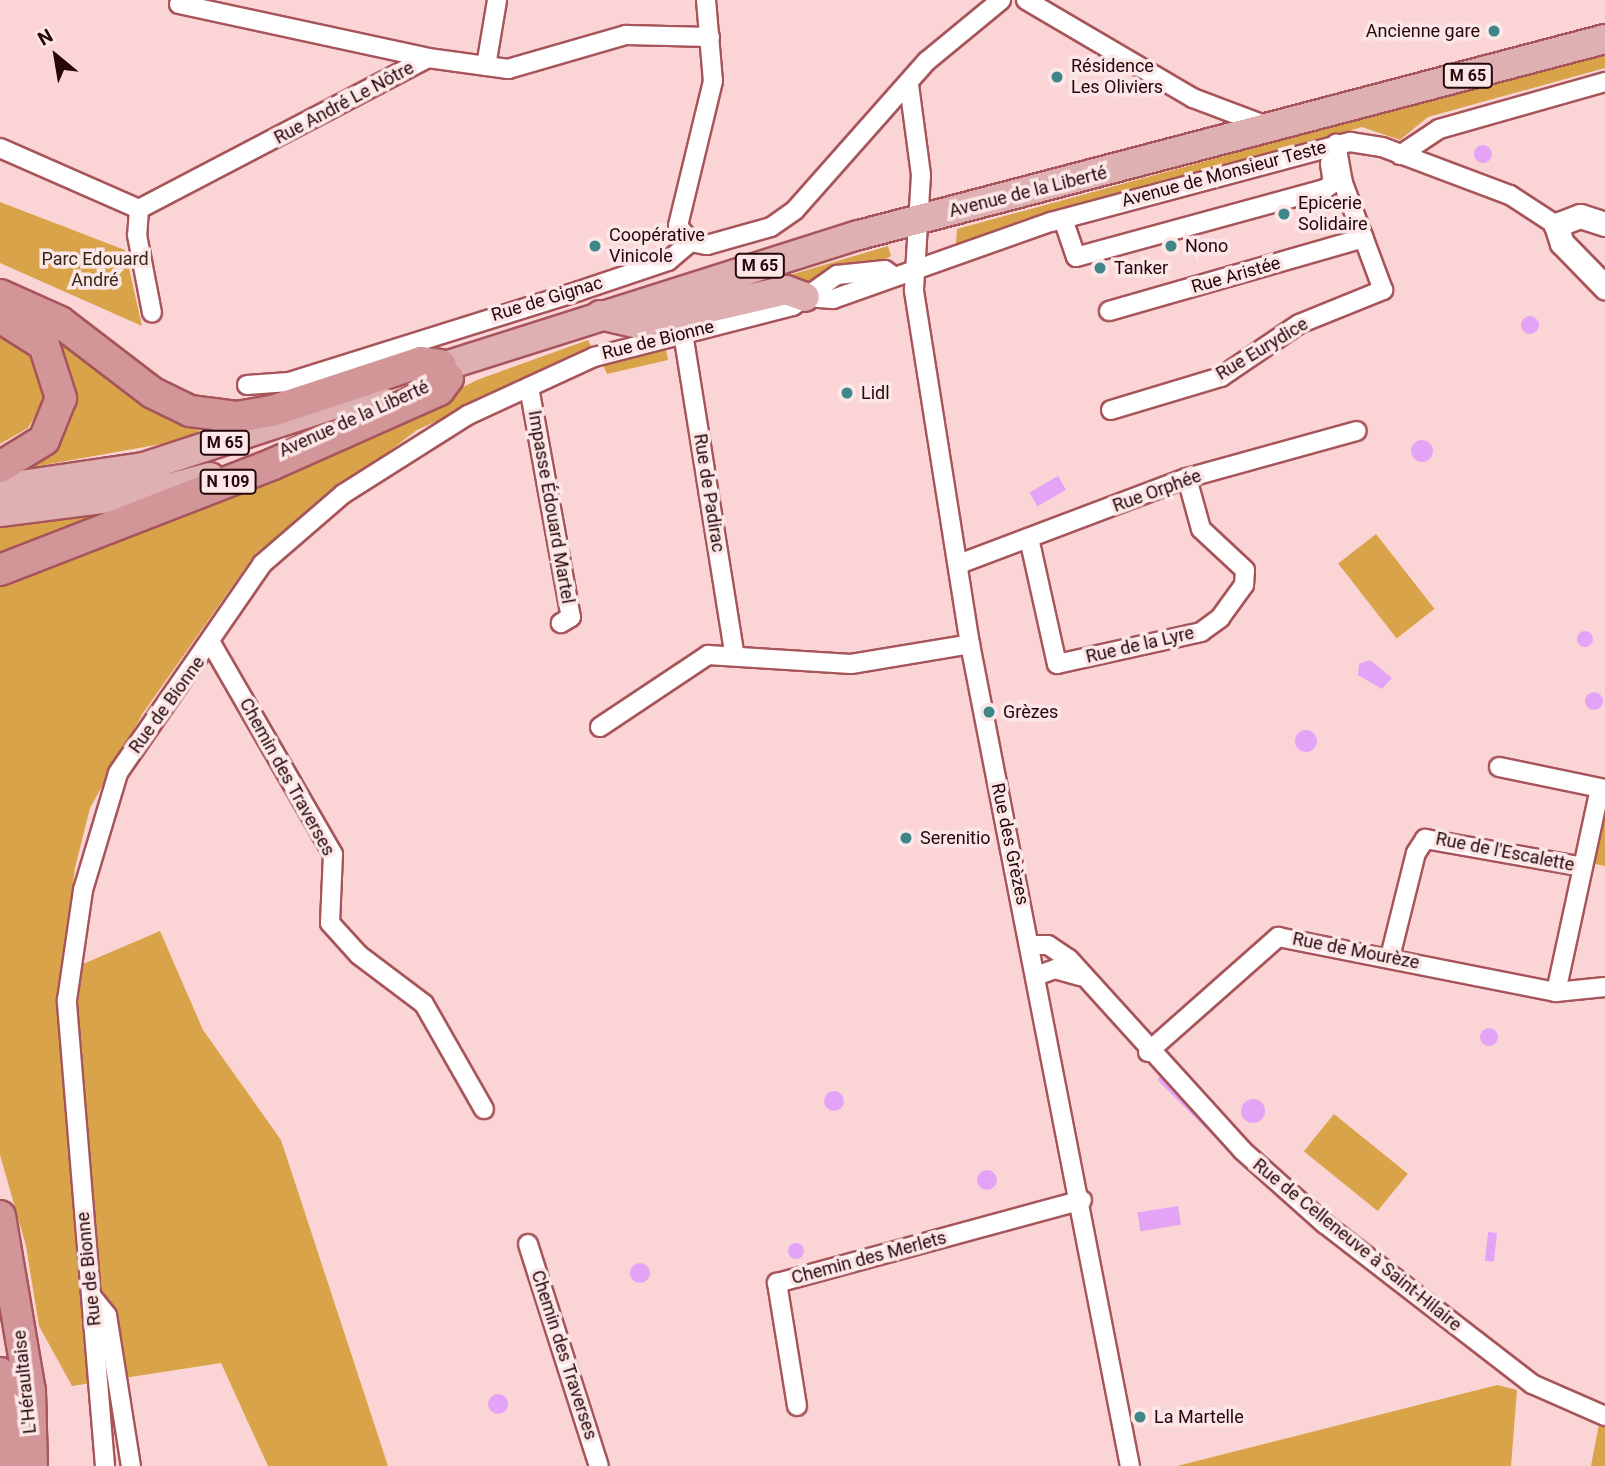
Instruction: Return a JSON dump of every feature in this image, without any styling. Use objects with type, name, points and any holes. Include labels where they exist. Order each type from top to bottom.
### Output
[{"type":"highway","points":[[0,295],[60,322],[153,393],[190,411],[237,417],[272,411],[421,362],[449,370]]},
{"type":"highway","points":[[0,317],[44,345],[61,398],[44,440],[0,467]]},
{"type":"highway","name":"N 109","points":[[0,570],[273,464],[439,390],[449,370]]},
{"type":"highway","name":"L'Héraultaise","points":[[0,1216],[30,1391],[32,1466]]},
{"type":"highway","name":"L'Héraultaise","points":[[0,1373],[9,1466]]},
{"type":"main road","name":"Avenue de la Liberté","points":[[0,488],[144,467],[449,370],[600,315],[920,219],[1273,128],[1605,38]]},
{"type":"main road","name":"M 65","points":[[600,315],[639,324],[786,290],[805,297]]},
{"type":"main road","name":"Avenue de la Liberté","points":[[0,512],[151,493],[212,476],[449,370]]},
{"type":"street","points":[[486,65],[497,0]]},
{"type":"street","points":[[706,0],[713,81],[679,205],[678,226],[691,242],[707,245],[771,227],[819,185],[909,85],[927,61],[1001,0]]},
{"type":"street","points":[[1026,0],[1193,98],[1273,128]]},
{"type":"street","points":[[180,4],[428,58]]},
{"type":"street","name":"Rue André Le Nôtre","points":[[139,209],[428,58],[508,69],[626,35],[710,37]]},
{"type":"street","points":[[1400,155],[1439,129],[1605,82]]},
{"type":"street","name":"Rue des Grèzes","points":[[909,85],[920,219],[916,267],[970,645],[1082,1200],[1130,1466]]},
{"type":"street","points":[[1063,219],[1076,257],[1325,189],[1333,183],[1330,145]]},
{"type":"street","name":"Avenue de Monsieur Teste","points":[[916,267],[943,265],[1063,219],[1330,145],[1400,155],[1510,195],[1556,225]]},
{"type":"street","name":"Rue Eurydice","points":[[1111,410],[1222,377],[1299,324],[1383,290],[1330,145]]},
{"type":"street","points":[[0,148],[139,209],[137,235],[152,313]]},
{"type":"street","points":[[1605,224],[1580,216],[1556,225],[1562,243],[1605,287]]},
{"type":"street","name":"Rue Aristée","points":[[1109,311],[1364,238]]},
{"type":"street","name":"Rue de Gignac","points":[[247,385],[289,382],[579,291],[668,261],[691,242]]},
{"type":"street","name":"Rue de Bionne","points":[[105,1466],[92,1296],[74,1125],[68,1000],[72,939],[108,793],[262,564],[288,538],[343,494],[468,415],[594,356],[793,306],[805,297],[833,299],[916,267]]},
{"type":"street","name":"Rue de Padirac","points":[[684,333],[734,653]]},
{"type":"street","name":"Impasse Édouard Martel","points":[[529,387],[570,617],[561,623]]},
{"type":"street","name":"Rue Orphée","points":[[959,564],[1187,478],[1357,431]]},
{"type":"street","name":"Rue de la Lyre","points":[[1029,538],[1057,664],[1201,632],[1220,618],[1244,585],[1245,570],[1201,529],[1187,478]]},
{"type":"street","name":"Chemin des Traverses","points":[[211,643],[333,854],[330,923],[359,955],[424,1004],[484,1109]]},
{"type":"street","points":[[600,727],[694,660],[734,653],[851,664],[970,645]]},
{"type":"street","points":[[1499,767],[1603,789],[1556,992]]},
{"type":"street","name":"Rue de l'Escalette","points":[[1391,957],[1416,853],[1425,839],[1583,867]]},
{"type":"street","name":"Rue de Mourèze","points":[[1148,1052],[1273,938],[1391,957],[1556,992],[1605,987]]},
{"type":"street","name":"Rue de Celleneuve à Saint-Hilaire","points":[[1031,945],[1048,945],[1243,1151],[1325,1224],[1532,1384],[1605,1416]]},
{"type":"street","points":[[1036,975],[1055,969],[1080,976]]},
{"type":"street","name":"Chemin des Merlets","points":[[797,1406],[777,1283],[1082,1200]]},
{"type":"street","name":"Chemin des Traverses","points":[[528,1244],[599,1466]]},
{"type":"street","points":[[92,1296],[107,1315],[131,1466]]},
{"type":"green space","points":[[1605,52],[1605,68],[1428,117],[1400,140],[1362,127],[956,244],[957,229]]},
{"type":"green space","name":"Parc Edouard André","points":[[0,202],[125,250],[142,326],[0,263]]},
{"type":"green space","points":[[888,246],[891,256],[873,266],[832,271],[807,285],[709,299]]},
{"type":"green space","points":[[52,333],[190,420],[199,430],[195,438],[27,468],[49,449],[71,388]]},
{"type":"green space","points":[[0,335],[28,349],[41,374],[44,401],[28,428],[0,444]]},
{"type":"green space","points":[[588,340],[593,350],[417,430],[255,554],[143,713],[90,808],[75,868],[62,973],[160,931],[203,1030],[281,1140],[388,1466],[268,1466],[221,1363],[72,1386],[39,1326],[26,1246],[0,1155],[0,583],[386,426],[477,380]]},
{"type":"green space","points":[[665,344],[668,360],[607,374],[603,365]]},
{"type":"green space","points":[[140,503],[0,561],[0,522]]},
{"type":"green space","points":[[1376,534],[1434,609],[1397,638],[1338,564]]},
{"type":"green space","points":[[1605,815],[1605,866],[1595,864]]},
{"type":"green space","points":[[1334,1114],[1408,1174],[1378,1211],[1304,1151]]},
{"type":"green space","points":[[1497,1385],[1517,1390],[1511,1466],[1177,1466]]},
{"type":"green space","points":[[1599,1424],[1605,1426],[1605,1466],[1591,1466]]},
{"type":"shaded area","points":[[1483,145],[1489,148],[1492,154],[1489,160],[1483,163],[1477,160],[1474,154],[1477,148]]},
{"type":"shaded area","points":[[1530,316],[1536,319],[1539,325],[1536,331],[1530,334],[1524,331],[1521,325],[1524,319]]},
{"type":"shaded area","points":[[1422,440],[1430,443],[1433,451],[1430,459],[1422,462],[1414,459],[1411,451],[1414,443]]},
{"type":"shaded area","points":[[1058,476],[1066,490],[1037,506],[1029,492]]},
{"type":"shaded area","points":[[1582,631],[1588,631],[1593,639],[1591,645],[1582,647],[1577,642],[1577,636]]},
{"type":"shaded area","points":[[1370,660],[1392,678],[1382,689],[1358,675],[1359,664]]},
{"type":"shaded area","points":[[1594,692],[1600,695],[1603,701],[1600,707],[1594,710],[1588,707],[1585,701],[1588,695]]},
{"type":"shaded area","points":[[1306,730],[1314,733],[1317,741],[1314,749],[1306,752],[1298,749],[1295,741],[1298,733]]},
{"type":"shaded area","points":[[1485,1028],[1493,1028],[1498,1037],[1496,1044],[1485,1046],[1480,1041],[1480,1033]]},
{"type":"shaded area","points":[[834,1091],[841,1094],[844,1101],[841,1108],[834,1111],[827,1108],[824,1101],[827,1094]]},
{"type":"shaded area","points":[[1253,1099],[1262,1102],[1265,1111],[1262,1120],[1253,1123],[1244,1120],[1241,1111],[1244,1102]]},
{"type":"shaded area","points":[[987,1170],[994,1173],[997,1180],[994,1187],[987,1190],[980,1187],[977,1180],[980,1173]]},
{"type":"shaded area","points":[[1178,1206],[1181,1225],[1140,1231],[1138,1212]]},
{"type":"shaded area","points":[[1488,1232],[1497,1233],[1494,1262],[1485,1261]]},
{"type":"shaded area","points":[[793,1243],[799,1243],[804,1251],[802,1257],[793,1259],[788,1254],[788,1248]]},
{"type":"shaded area","points":[[640,1263],[647,1266],[650,1273],[647,1280],[640,1283],[633,1280],[630,1273],[633,1266]]},
{"type":"shaded area","points":[[494,1394],[502,1394],[508,1404],[502,1414],[494,1414],[488,1408],[488,1400]]},
{"type":"waterway","points":[[1160,1079],[1237,1156]]},
{"type":"waterway","points":[[1257,1175],[1307,1219]]},
{"type":"place","name":"Ancienne gare","points":[[1494,31]]},
{"type":"place","name":"Résidence Les Oliviers","points":[[1057,77]]},
{"type":"place","name":"Epicerie Solidaire","points":[[1284,214]]},
{"type":"place","name":"Coopérative Vinicole","points":[[595,246]]},
{"type":"place","name":"Nono","points":[[1171,246]]},
{"type":"place","name":"Tanker","points":[[1100,268]]},
{"type":"place","name":"Lidl","points":[[847,393]]},
{"type":"place","name":"Grèzes","points":[[989,712]]},
{"type":"place","name":"Serenitio","points":[[906,838]]},
{"type":"place","name":"La Martelle","points":[[1140,1417]]}]
